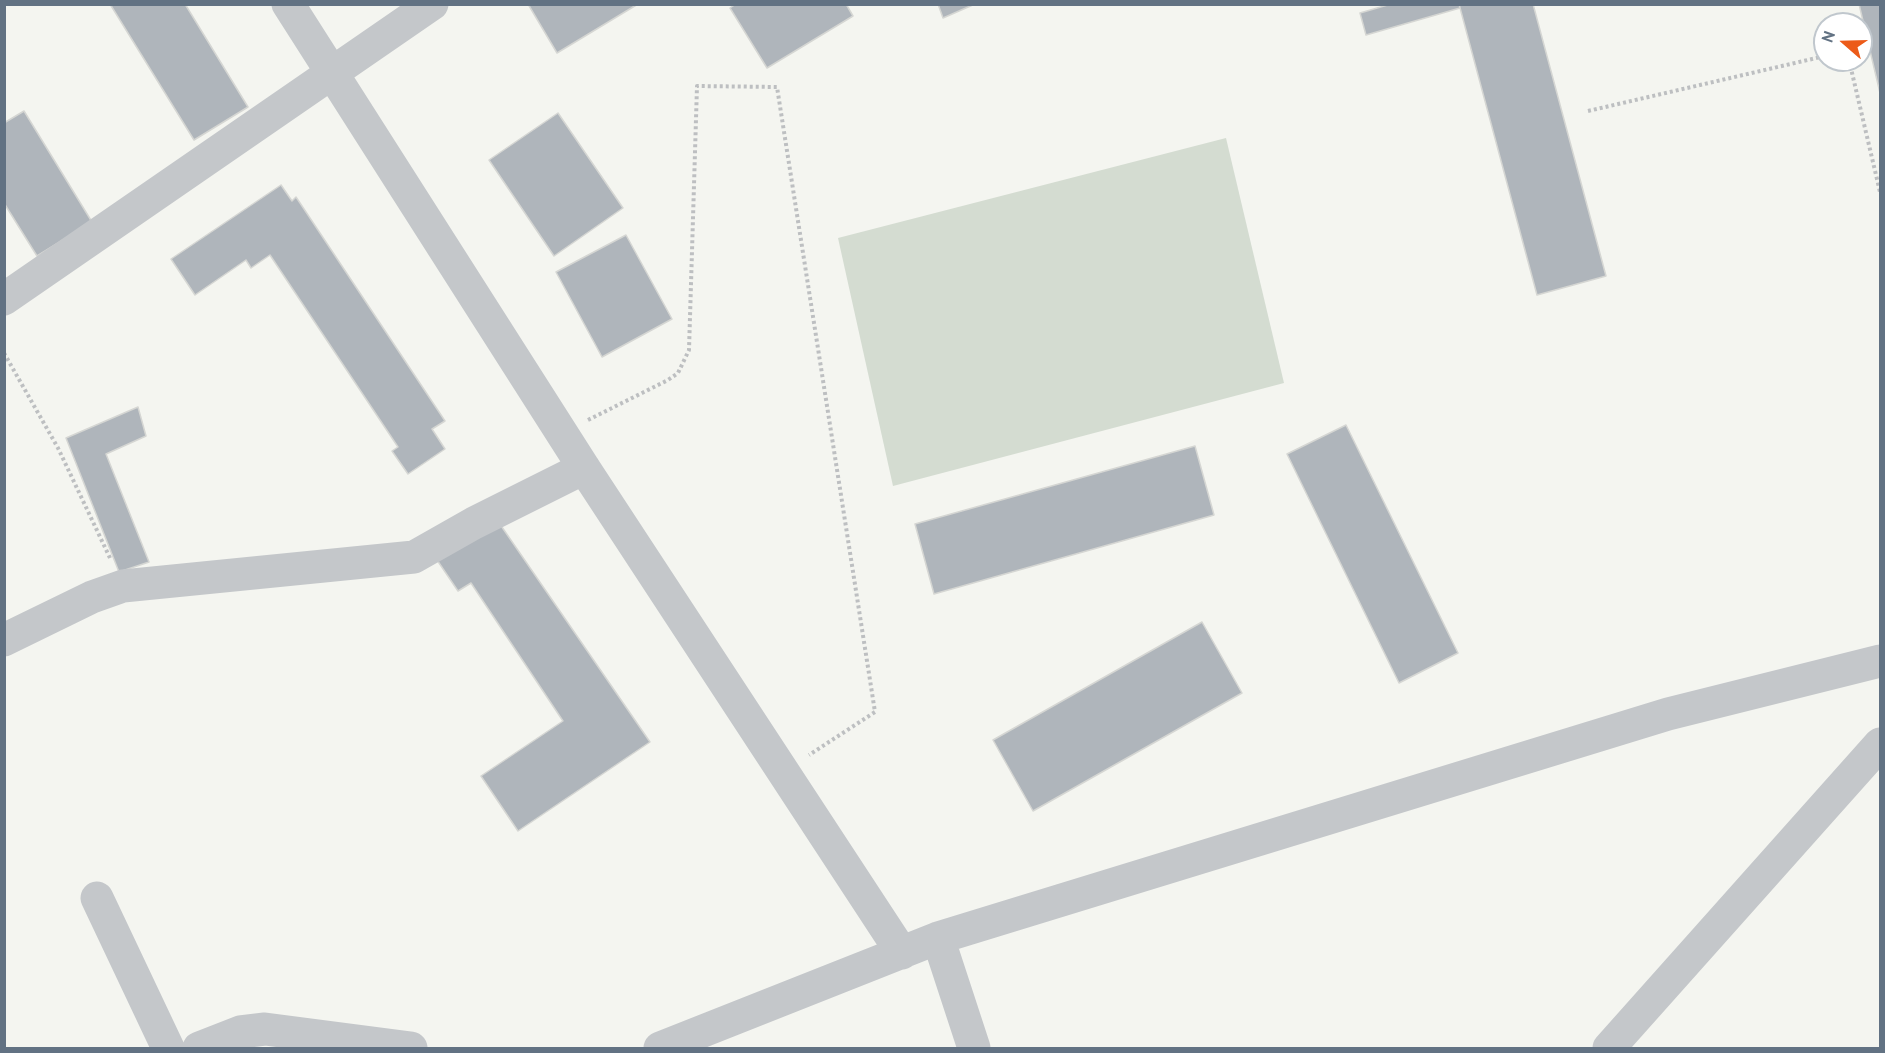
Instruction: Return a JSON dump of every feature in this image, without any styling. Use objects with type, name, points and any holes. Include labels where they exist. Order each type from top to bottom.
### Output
[{"type":"street","points":[[288,4],[584,468],[902,953]]},
{"type":"street","points":[[4,299],[432,4]]},
{"type":"street","points":[[4,640],[92,597],[123,586],[414,557],[474,523],[584,468]]},
{"type":"street","points":[[660,1048],[938,938],[1668,714],[1881,661]]},
{"type":"street","points":[[1609,1048],[1881,744]]},
{"type":"street","points":[[97,898],[168,1048]]},
{"type":"street","points":[[938,938],[974,1048]]},
{"type":"street","points":[[199,1048],[240,1032],[265,1029],[411,1048]]},
{"type":"path","points":[[1588,111],[1813,59]]},
{"type":"path","points":[[1852,72],[1881,192]]},
{"type":"path","points":[[563,433],[668,380],[678,373],[685,361],[689,350],[697,86],[777,87],[875,712],[784,771]]},
{"type":"path","points":[[4,354],[58,448],[123,586]]},
{"type":"shaded area","points":[[1226,138],[1284,383],[893,486],[838,238]]},
{"type":"building","points":[[110,4],[185,4],[248,107],[194,140]]},
{"type":"building","points":[[528,4],[638,4],[557,53]]},
{"type":"building","points":[[736,4],[846,4],[853,16],[767,68],[730,8]]},
{"type":"building","points":[[938,4],[975,4],[943,18]]},
{"type":"building","points":[[1391,4],[1459,4],[1460,8],[1366,35],[1360,13]]},
{"type":"building","points":[[1459,4],[1533,4],[1606,276],[1537,295]]},
{"type":"building","points":[[1859,4],[1880,4],[1880,93],[1873,63],[1873,12],[1861,12]]},
{"type":"building","points":[[24,111],[92,222],[37,256],[4,203],[4,123]]},
{"type":"building","points":[[558,113],[623,208],[554,256],[489,160]]},
{"type":"building","points":[[281,185],[292,201],[296,197],[445,421],[432,429],[445,449],[408,474],[392,451],[398,447],[270,255],[251,268],[246,260],[195,295],[171,259]]},
{"type":"building","points":[[626,235],[672,319],[602,357],[556,272]]},
{"type":"building","points":[[138,407],[146,436],[106,454],[149,562],[119,572],[66,438]]},
{"type":"building","points":[[1346,425],[1458,653],[1399,683],[1287,454]]},
{"type":"building","points":[[1195,446],[1214,515],[934,594],[915,524]]},
{"type":"building","points":[[495,517],[650,742],[518,831],[481,776],[563,721],[471,583],[458,591],[435,557]]},
{"type":"building","points":[[1202,622],[1242,693],[1033,811],[993,740]]}]
